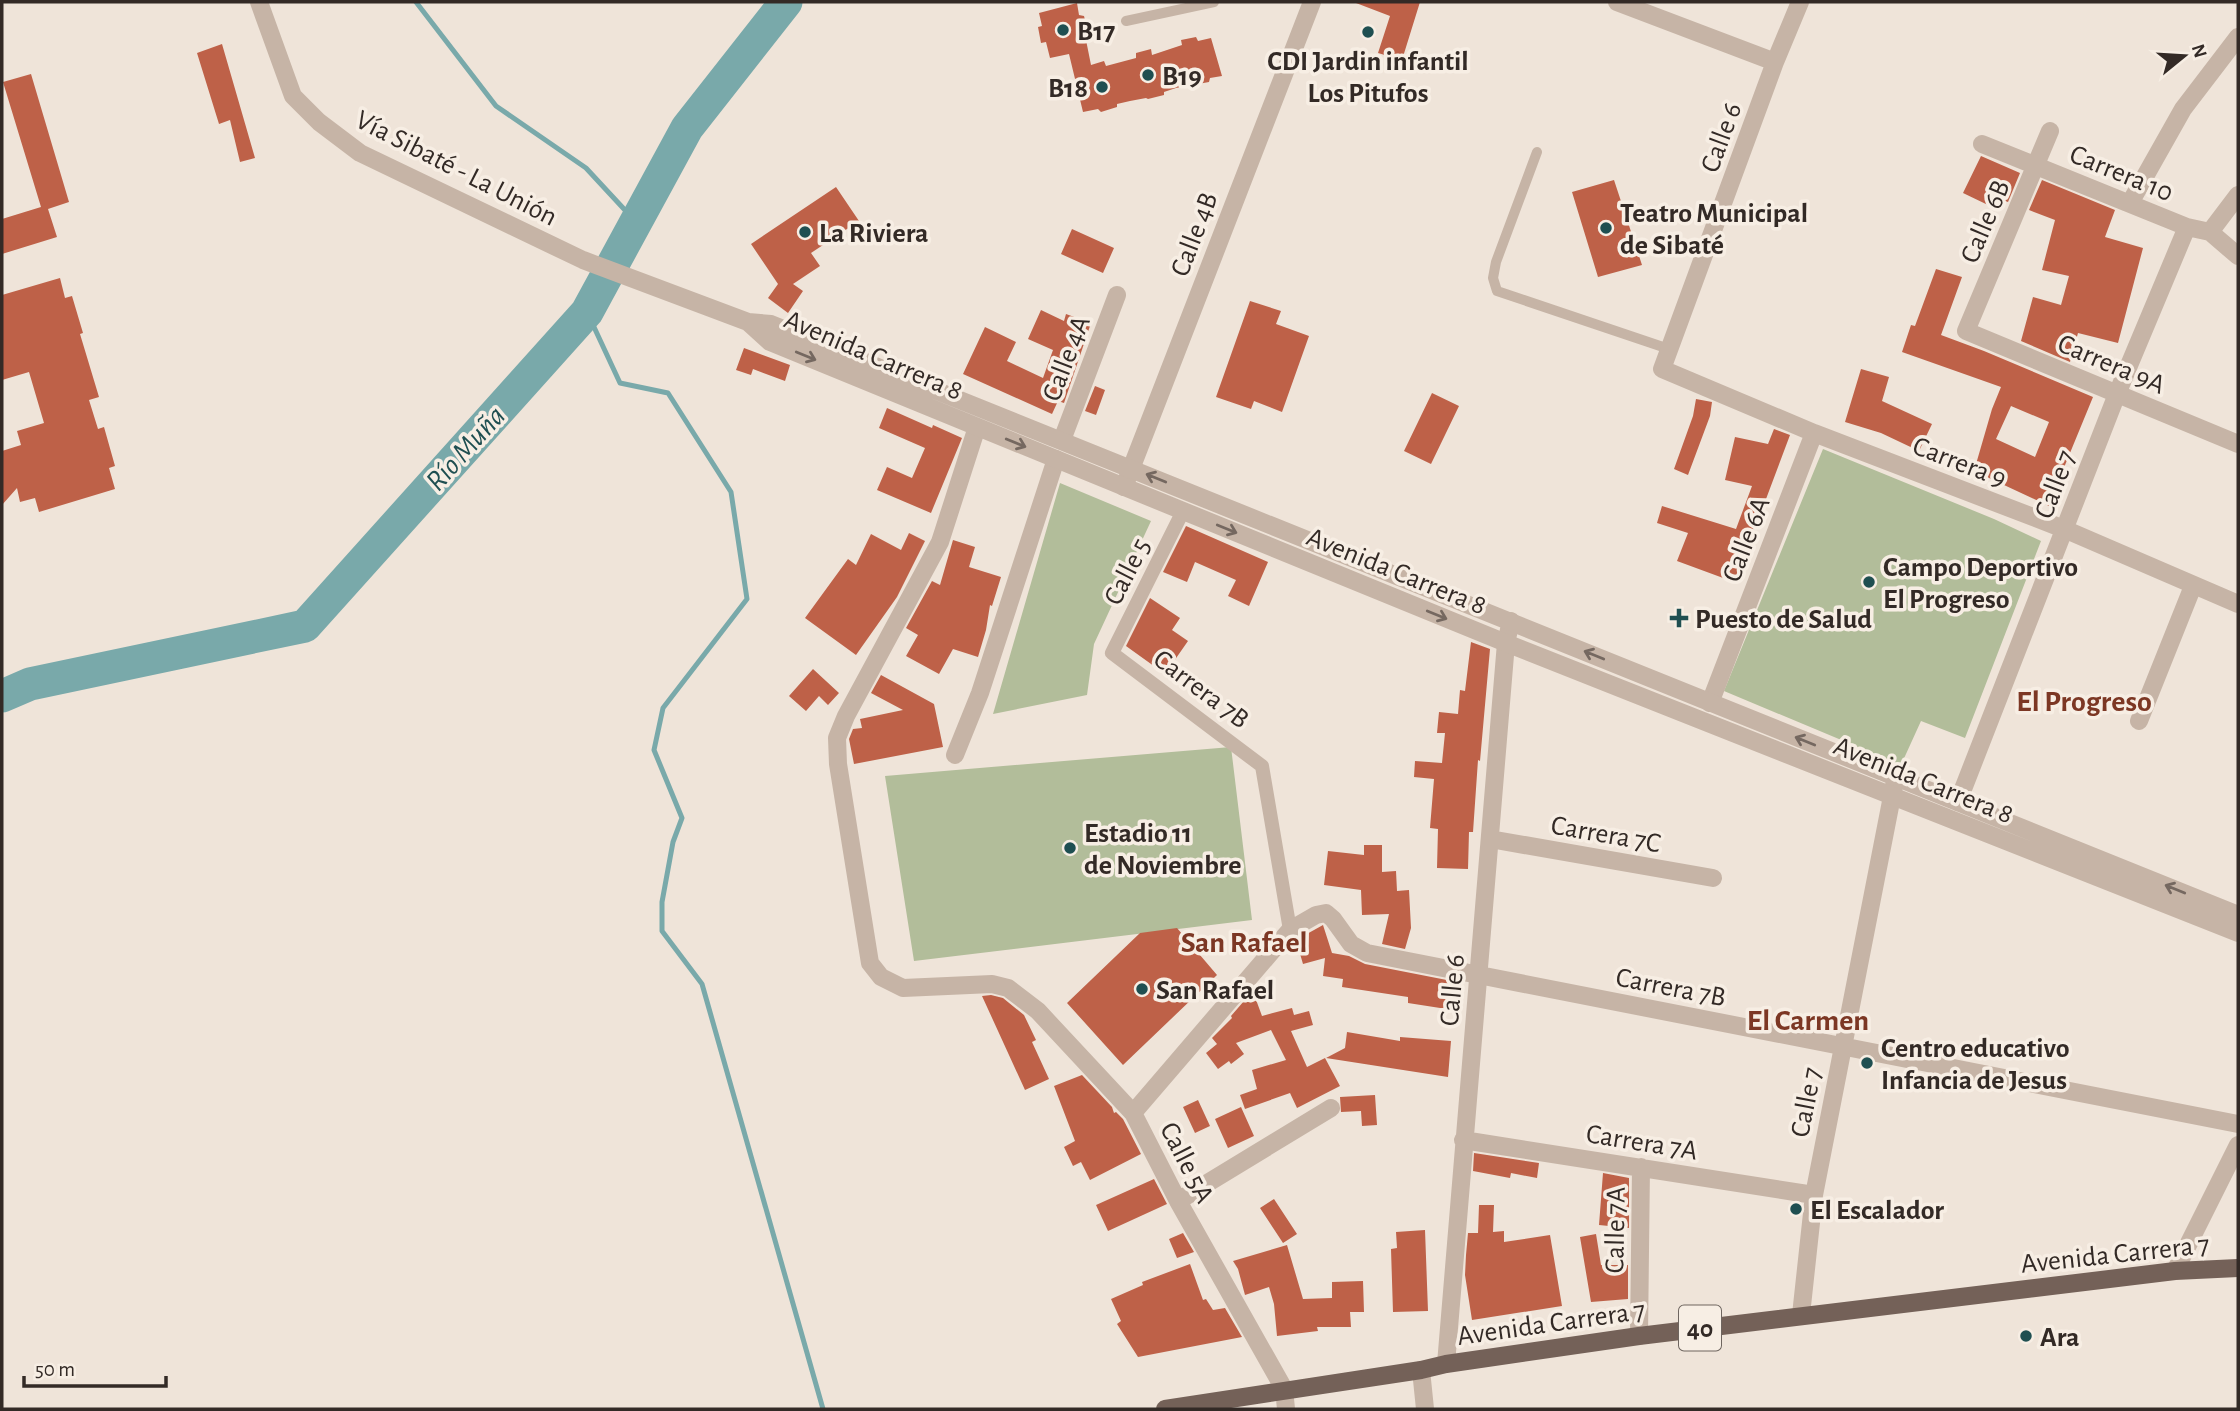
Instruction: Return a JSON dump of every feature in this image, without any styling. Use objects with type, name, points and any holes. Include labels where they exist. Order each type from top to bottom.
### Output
[{"type":"main road","name":"Avenida Carrera 7","points":[[1165,1409],[1639,1336],[2175,1271],[2238,1268]]},
{"type":"street","name":"Vía Sibaté - La Unión","points":[[259,2],[293,96],[319,122],[359,153],[583,260],[748,322]]},
{"type":"street","name":"Calle 4B","points":[[1124,486],[1312,2]]},
{"type":"street","points":[[1617,2],[1776,62]]},
{"type":"street","name":"Calle 6","points":[[1662,369],[1800,2]]},
{"type":"street","points":[[2130,203],[2183,109],[2238,37]]},
{"type":"street","name":"Calle 6B","points":[[1966,331],[2050,131]]},
{"type":"street","name":"Carrera 10","points":[[1982,144],[2187,226],[2210,232],[2238,256]]},
{"type":"street","points":[[2210,232],[2238,195]]},
{"type":"street","name":"Calle 7","points":[[1958,802],[2064,529],[2187,226]]},
{"type":"street","name":"Calle 4A","points":[[1062,440],[1118,295]]},
{"type":"street","name":"Avenida Carrera 8","points":[[748,322],[770,342],[1506,643],[1893,786],[1958,802],[2238,915]]},
{"type":"street","name":"Avenida Carrera 8","points":[[748,322],[771,324],[1511,621],[1710,703],[1893,786],[2238,933]]},
{"type":"street","name":"Carrera 9A","points":[[1966,331],[2238,444]]},
{"type":"street","name":"Carrera 9","points":[[1662,369],[1814,433],[2064,529],[2238,604]]},
{"type":"street","name":"Calle 5A","points":[[976,427],[940,542],[846,716],[837,738],[838,764],[870,963],[881,977],[903,988],[992,984],[1008,988],[1038,1011],[1133,1113],[1178,1201],[1284,1390]]},
{"type":"street","name":"Calle 6A","points":[[1710,703],[1814,433]]},
{"type":"street","points":[[955,755],[980,693],[1056,459]]},
{"type":"street","name":"Calle 5","points":[[1112,653],[1183,511]]},
{"type":"street","points":[[2139,722],[2193,586]]},
{"type":"street","name":"Calle 6","points":[[1446,1364],[1506,643],[1511,621]]},
{"type":"street","name":"Carrera 7B","points":[[1112,653],[1262,766],[1290,930],[1316,915],[1326,913],[1351,944],[1367,953],[2238,1124]]},
{"type":"street","name":"Calle 7","points":[[1801,1315],[1814,1195],[1893,786]]},
{"type":"street","name":"Carrera 7C","points":[[1490,839],[1713,878]]},
{"type":"street","points":[[1133,1113],[1290,930]]},
{"type":"street","points":[[1178,1201],[1331,1108]]},
{"type":"street","name":"Carrera 7A","points":[[1463,1140],[1814,1195]]},
{"type":"street","points":[[2175,1271],[2238,1145]]},
{"type":"street","name":"Calle 7A","points":[[1639,1336],[1641,1167]]},
{"type":"street","points":[[1421,1370],[1425,1409]]},
{"type":"street","points":[[1284,1390],[1286,1409]]},
{"type":"lane","points":[[1126,21],[1214,2]]},
{"type":"lane","points":[[1537,152],[1496,262],[1493,278],[1497,291],[1670,349]]},
{"type":"green space","name":"Campo Deportivo El Progreso","points":[[1823,449],[2041,541],[1965,738],[1921,721],[1901,765],[1724,691]]},
{"type":"green space","points":[[1060,483],[1151,521],[1094,644],[1087,695],[993,714]]},
{"type":"green space","name":"Estadio 11 de Noviembre","points":[[1231,747],[1252,920],[914,961],[885,776]]},
{"type":"building","points":[[1357,2],[1420,2],[1402,60],[1378,53],[1390,16]]},
{"type":"building","points":[[1077,3],[1079,15],[1084,16],[1088,32],[1085,35],[1091,65],[1104,61],[1106,66],[1136,58],[1136,53],[1151,49],[1152,55],[1182,45],[1181,40],[1196,37],[1198,41],[1211,38],[1222,76],[1210,78],[1209,82],[1176,88],[1164,92],[1164,95],[1117,104],[1117,107],[1101,112],[1098,109],[1083,112],[1069,54],[1050,58],[1046,42],[1041,43],[1038,27],[1042,26],[1039,13]]},
{"type":"building","points":[[222,44],[255,158],[240,162],[230,120],[219,124],[197,53]]},
{"type":"building","points":[[31,74],[69,202],[48,209],[57,237],[2,254],[2,219],[41,207],[3,82]]},
{"type":"building","points":[[1981,156],[2020,173],[2008,202],[1992,196],[1988,205],[1963,193]]},
{"type":"building","name":"Teatro Municipal de Sibaté","points":[[1614,180],[1642,265],[1598,277],[1572,192]]},
{"type":"building","points":[[2042,180],[2115,210],[2105,237],[2143,248],[2118,343],[2078,333],[2070,362],[2021,341],[2033,297],[2061,305],[2069,276],[2042,270],[2055,220],[2029,210]]},
{"type":"building","name":"La Riviera","points":[[836,187],[859,221],[811,253],[820,266],[793,284],[803,291],[788,313],[768,298],[778,284],[751,244]]},
{"type":"building","points":[[1072,229],[1114,248],[1103,273],[1061,254]]},
{"type":"building","points":[[1936,269],[1962,277],[1941,335],[2093,397],[2063,470],[2066,471],[2049,506],[1974,471],[2001,387],[1902,352],[1911,325],[1915,326]],"holes":[[[2011,406],[2049,422],[2035,457],[1996,439]]]},
{"type":"building","points":[[60,278],[65,298],[72,296],[83,333],[80,334],[99,397],[89,400],[98,429],[104,427],[115,466],[109,468],[115,489],[39,512],[35,498],[20,502],[17,488],[2,505],[2,451],[21,445],[17,431],[44,423],[29,372],[2,380],[2,295]]},
{"type":"building","points":[[1250,301],[1281,311],[1276,324],[1309,336],[1282,412],[1254,401],[1251,409],[1216,397]]},
{"type":"building","points":[[1041,310],[1064,321],[1066,314],[1091,323],[1064,403],[1058,401],[1052,414],[963,374],[985,327],[1016,342],[1007,361],[1043,378],[1053,350],[1028,339]]},
{"type":"building","points":[[744,348],[790,365],[785,381],[753,369],[751,375],[736,370]]},
{"type":"building","points":[[1861,369],[1889,377],[1882,401],[1932,424],[1919,451],[1881,433],[1845,422]]},
{"type":"building","points":[[1095,386],[1105,390],[1096,415],[1085,411]]},
{"type":"building","points":[[1432,393],[1459,406],[1431,464],[1404,451]]},
{"type":"building","points":[[1696,399],[1712,402],[1710,416],[1688,475],[1674,469],[1693,416]]},
{"type":"building","points":[[887,408],[962,438],[931,513],[877,490],[887,467],[912,478],[925,448],[879,428]]},
{"type":"building","points":[[1774,429],[1790,435],[1734,582],[1677,561],[1688,533],[1657,523],[1662,506],[1736,529],[1752,486],[1725,480],[1735,437],[1768,444]]},
{"type":"building","points":[[1186,526],[1268,562],[1249,606],[1228,596],[1236,580],[1195,562],[1187,582],[1163,572]]},
{"type":"building","points":[[909,533],[925,541],[897,597],[856,655],[805,618],[848,559],[856,565],[871,534],[901,550]]},
{"type":"building","points":[[953,540],[975,547],[969,567],[1001,577],[992,606],[990,605],[978,657],[953,649],[939,674],[906,656],[918,635],[906,628],[932,581],[940,585]]},
{"type":"building","points":[[1150,598],[1180,618],[1172,630],[1188,641],[1165,674],[1126,646]]},
{"type":"building","points":[[1471,642],[1490,649],[1473,832],[1469,832],[1468,869],[1437,868],[1438,829],[1430,828],[1434,779],[1414,777],[1415,761],[1442,763],[1445,733],[1437,733],[1439,712],[1458,714],[1460,690],[1465,691]]},
{"type":"building","points":[[813,669],[839,693],[828,705],[819,696],[806,711],[789,696]]},
{"type":"building","points":[[881,675],[934,704],[943,747],[854,764],[849,739],[853,729],[862,728],[860,719],[903,710],[871,693]]},
{"type":"building","points":[[1364,845],[1382,845],[1382,872],[1396,871],[1397,891],[1409,890],[1411,928],[1405,949],[1382,944],[1389,914],[1362,915],[1361,890],[1324,885],[1328,851],[1364,855]]},
{"type":"building","points":[[1323,925],[1332,953],[1349,956],[1365,964],[1457,982],[1453,1010],[1408,1003],[1408,997],[1342,987],[1343,979],[1323,976],[1325,958],[1303,964],[1296,940]]},
{"type":"building","name":"San Rafael","points":[[1177,928],[1217,975],[1123,1065],[1067,1003],[1140,933]]},
{"type":"building","points":[[982,996],[1003,998],[1024,1015],[1036,1040],[1032,1042],[1049,1079],[1025,1090]]},
{"type":"building","points":[[1255,997],[1262,1016],[1292,1008],[1294,1015],[1309,1011],[1313,1025],[1291,1031],[1307,1067],[1325,1058],[1340,1086],[1297,1108],[1290,1093],[1245,1109],[1240,1095],[1257,1089],[1252,1070],[1286,1060],[1271,1030],[1236,1043],[1244,1054],[1231,1064],[1229,1061],[1218,1069],[1206,1053],[1217,1044],[1212,1038],[1244,1001]]},
{"type":"building","points":[[1347,1032],[1400,1041],[1400,1037],[1451,1041],[1448,1077],[1326,1058],[1345,1048]]},
{"type":"building","points":[[1082,1075],[1112,1107],[1114,1113],[1123,1119],[1141,1154],[1090,1180],[1081,1162],[1073,1166],[1064,1147],[1075,1141],[1054,1086]]},
{"type":"building","points":[[1375,1095],[1377,1125],[1362,1126],[1361,1111],[1341,1112],[1340,1097]]},
{"type":"building","points":[[1198,1100],[1210,1126],[1195,1133],[1183,1107]]},
{"type":"building","points":[[1241,1107],[1254,1136],[1228,1148],[1215,1119]]},
{"type":"building","points":[[1474,1153],[1539,1163],[1537,1178],[1511,1173],[1510,1178],[1473,1171]]},
{"type":"building","points":[[1603,1173],[1629,1178],[1629,1228],[1599,1225]]},
{"type":"building","points":[[1154,1179],[1167,1204],[1108,1231],[1096,1205]]},
{"type":"building","points":[[1274,1199],[1297,1234],[1283,1243],[1260,1208]]},
{"type":"building","points":[[1479,1205],[1494,1205],[1493,1232],[1504,1231],[1504,1242],[1550,1235],[1562,1306],[1472,1320],[1465,1275],[1466,1255],[1468,1233],[1478,1233]]},
{"type":"building","points":[[1425,1230],[1428,1311],[1393,1312],[1391,1249],[1397,1248],[1396,1232]]},
{"type":"building","points":[[1183,1233],[1194,1252],[1177,1258],[1169,1239]]},
{"type":"building","points":[[1596,1234],[1601,1265],[1628,1265],[1628,1299],[1591,1302],[1580,1237]]},
{"type":"building","points":[[1287,1245],[1303,1299],[1332,1298],[1332,1282],[1363,1281],[1364,1312],[1350,1312],[1351,1327],[1317,1327],[1318,1331],[1277,1336],[1274,1304],[1269,1287],[1245,1295],[1233,1261]]},
{"type":"building","points":[[1190,1264],[1203,1300],[1206,1299],[1213,1310],[1225,1308],[1242,1337],[1138,1357],[1117,1324],[1121,1321],[1111,1299],[1143,1285],[1142,1282]]},
{"type":"waterway","points":[[416,2],[496,106],[586,168],[636,222]]},
{"type":"waterway","name":"Río Muña","points":[[2,696],[30,684],[305,626],[587,312],[687,128],[786,2]]},
{"type":"waterway","points":[[587,312],[620,383],[668,393],[731,492],[747,599],[663,708],[654,750],[682,818],[673,842],[662,902],[662,931],[702,984],[823,1409]]},
{"type":"place","name":"B17","points":[[1063,30]]},
{"type":"place","name":"CDI Jardin infantil Los Pitufos","points":[[1368,32]]},
{"type":"place","name":"B19","points":[[1148,75]]},
{"type":"place","name":"B18","points":[[1102,87]]},
{"type":"place","name":"Teatro Municipal de Sibaté","points":[[1606,228]]},
{"type":"place","name":"La Riviera","points":[[805,232]]},
{"type":"place","name":"Campo Deportivo El Progreso","points":[[1869,582]]},
{"type":"place","name":"Puesto de Salud","points":[[1679,618]]},
{"type":"place","name":"Estadio 11 de Noviembre","points":[[1070,848]]},
{"type":"place","name":"San Rafael","points":[[1142,989]]},
{"type":"place","name":"Centro educativo Infancia de Jesus","points":[[1867,1063]]},
{"type":"place","name":"El Escalador","points":[[1796,1209]]},
{"type":"place","name":"Ara","points":[[2026,1336]]},
{"type":"district","name":"El Progreso","points":[[2084,701]]},
{"type":"district","name":"San Rafael","points":[[1244,942]]},
{"type":"district","name":"El Carmen","points":[[1808,1020]]}]
